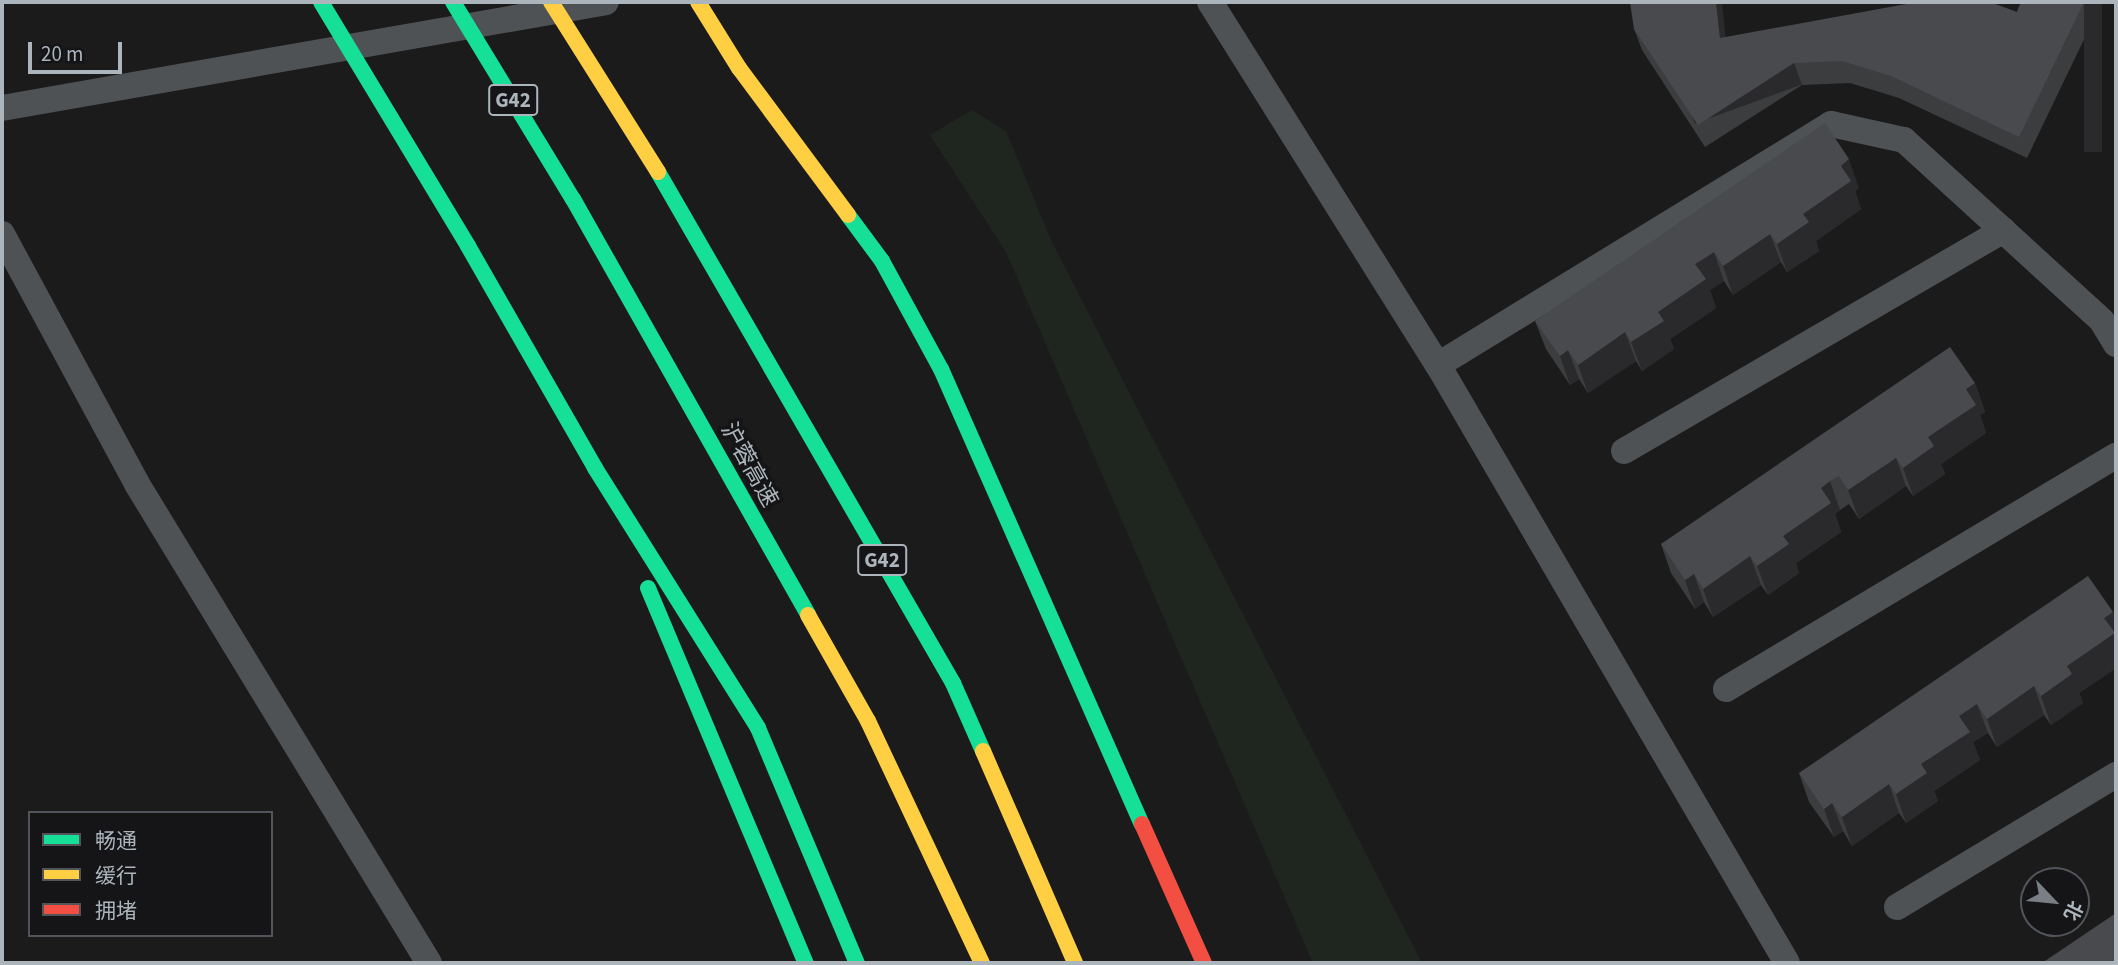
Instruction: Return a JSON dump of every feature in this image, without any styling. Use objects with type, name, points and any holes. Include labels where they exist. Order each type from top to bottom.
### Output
[{"type":"highway","points":[[321,2],[468,246],[595,468],[758,728],[857,963]]},
{"type":"highway","name":"沪蓉高速","points":[[453,2],[573,199],[868,721],[982,963]]},
{"type":"highway","name":"G42","points":[[551,2],[657,172],[953,683],[1075,963]]},
{"type":"highway","points":[[698,2],[739,68],[882,261],[941,369],[1204,963]]},
{"type":"highway","points":[[595,468],[806,963]]},
{"type":"street","points":[[2,108],[606,2]]},
{"type":"street","points":[[1210,2],[1438,365],[1787,963]]},
{"type":"street","points":[[1438,365],[1831,124],[1904,140],[2102,321],[2116,344]]},
{"type":"street","points":[[1624,451],[2003,230]]},
{"type":"street","points":[[2,234],[137,484],[429,963]]},
{"type":"street","points":[[1726,689],[2116,456]]},
{"type":"street","points":[[1897,907],[2116,775]]},
{"type":"shaded area","points":[[972,110],[1006,131],[1052,242],[1422,963],[1313,963],[1006,252],[930,135]]},
{"type":"building","points":[[1630,2],[1716,2],[1720,38],[1917,2],[1990,2],[2017,12],[2021,2],[2084,2],[2019,137],[1891,76],[1842,61],[1794,63],[1698,125],[1634,29]]},
{"type":"building","points":[[1825,123],[1849,159],[1841,166],[1851,181],[1803,214],[1809,222],[1777,244],[1770,234],[1723,266],[1714,252],[1695,264],[1706,279],[1658,312],[1664,321],[1631,342],[1625,332],[1578,365],[1568,350],[1560,356],[1535,321]]},
{"type":"building","points":[[1950,347],[1975,383],[1966,389],[1976,405],[1928,437],[1934,446],[1903,468],[1896,458],[1848,490],[1839,476],[1830,481],[1821,488],[1831,503],[1783,536],[1789,544],[1757,566],[1750,556],[1703,589],[1694,574],[1685,580],[1661,544]]},
{"type":"building","points":[[2088,576],[2113,612],[2104,618],[2115,633],[2067,666],[2072,674],[2041,696],[2034,686],[1987,719],[1977,704],[1959,716],[1970,732],[1921,764],[1927,773],[1896,794],[1889,784],[1842,817],[1832,803],[1824,809],[1799,773]]},
{"type":"building","points":[[2116,913],[2116,963],[2042,963],[2080,937],[2090,937],[2090,931]]},
{"type":"traffic: fast","points":[[321,2],[468,246]]},
{"type":"traffic: fast","points":[[453,2],[573,199]]},
{"type":"traffic: fast","points":[[658,172],[953,683],[983,751]]},
{"type":"traffic: fast","points":[[573,199],[808,615]]},
{"type":"traffic: fast","points":[[848,215],[882,261],[941,369],[1142,824]]},
{"type":"traffic: fast","points":[[468,246],[595,468],[758,728],[857,963]]},
{"type":"traffic: fast","points":[[648,588],[806,963]]},
{"type":"traffic: slow","points":[[551,2],[658,172]]},
{"type":"traffic: slow","points":[[698,2],[739,68],[848,215]]},
{"type":"traffic: slow","points":[[808,615],[868,721],[982,963]]},
{"type":"traffic: slow","points":[[983,751],[1075,963]]},
{"type":"traffic: jam","points":[[1142,824],[1204,963]]}]
